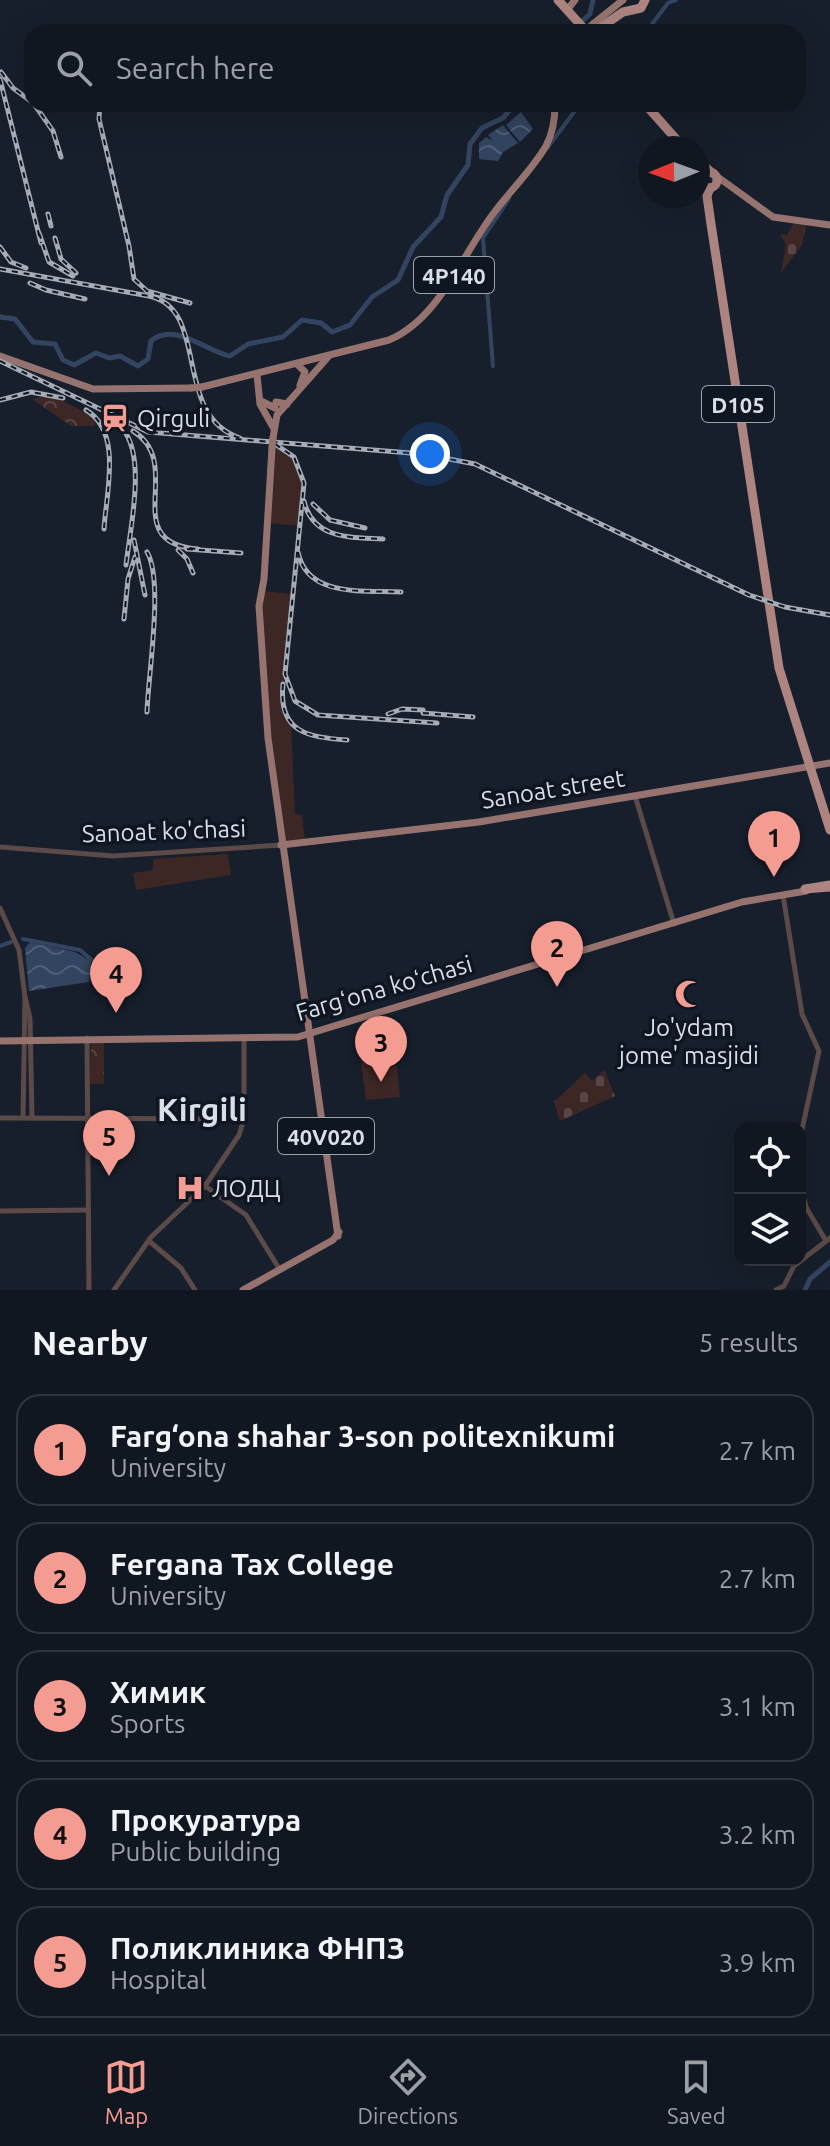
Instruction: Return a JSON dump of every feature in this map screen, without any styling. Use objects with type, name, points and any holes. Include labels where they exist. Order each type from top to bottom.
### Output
[{"type":"highway","points":[[558,0],[584,24]]},
{"type":"highway","points":[[602,24],[623,12],[641,8],[645,0]]},
{"type":"highway","points":[[652,112],[672,136]]},
{"type":"highway","name":"D105","points":[[710,208],[774,636],[786,694],[830,830]]},
{"type":"highway","name":"Fargʻona koʻchasi","points":[[806,890],[830,886]]},
{"type":"main road","points":[[571,14],[575,0]]},
{"type":"main road","points":[[598,24],[623,0]]},
{"type":"main road","name":"4P140","points":[[0,356],[93,389],[191,388],[257,375],[389,340],[410,330],[456,272],[491,217],[546,146],[554,112]]},
{"type":"main road","points":[[710,182],[728,187],[773,217],[830,225]]},
{"type":"main road","points":[[329,356],[287,404],[274,429],[259,630],[281,845],[308,1034],[320,1074],[329,1156]]},
{"type":"main road","points":[[296,393],[305,374],[297,364]]},
{"type":"main road","points":[[257,375],[259,399],[274,429]]},
{"type":"main road","points":[[259,399],[268,407],[287,404]]},
{"type":"main road","name":"Sanoat street","points":[[281,845],[464,824],[830,763]]},
{"type":"main road","name":"Fargʻona koʻchasi","points":[[674,923],[742,900],[806,890]]},
{"type":"main road","name":"Fargʻona koʻchasi","points":[[0,1040],[308,1034],[742,902],[806,890]]},
{"type":"main road","name":"40V020","points":[[243,1290],[339,1235],[318,1074],[308,1034]]},
{"type":"street","points":[[635,796],[674,923]]},
{"type":"street","name":"Sanoat ko'chasi","points":[[0,847],[114,856],[281,845]]},
{"type":"street","points":[[783,895],[802,1014],[819,1051],[803,1122]]},
{"type":"street","points":[[0,908],[15,939],[25,997],[32,1118]]},
{"type":"street","points":[[114,1290],[149,1241],[205,1186],[239,1135],[244,1119],[244,1037]]},
{"type":"street","points":[[23,1118],[27,1039]]},
{"type":"street","points":[[87,1039],[89,1290]]},
{"type":"street","points":[[0,1118],[244,1119]]},
{"type":"street","points":[[205,1186],[246,1215],[280,1270]]},
{"type":"street","points":[[776,1290],[784,1286],[794,1266],[828,1240],[806,1207],[803,1194]]},
{"type":"street","points":[[0,1211],[88,1210]]},
{"type":"street","points":[[149,1241],[181,1268],[195,1290]]},
{"type":"green space","points":[[793,224],[806,225],[802,245],[781,273],[786,245],[780,234],[787,235]]},
{"type":"green space","points":[[52,395],[95,418],[95,426],[71,426],[32,399]]},
{"type":"green space","points":[[275,448],[294,460],[299,470],[302,492],[299,526],[269,523]]},
{"type":"green space","points":[[263,591],[291,594],[281,704],[291,725],[295,814],[302,815],[305,841],[282,843],[260,620]]},
{"type":"green space","points":[[228,854],[231,875],[136,890],[133,873],[153,870],[153,859]]},
{"type":"green space","points":[[91,1042],[104,1042],[104,1084],[90,1084]]},
{"type":"green space","points":[[361,1062],[397,1066],[400,1097],[366,1100]]},
{"type":"green space","points":[[604,1070],[615,1096],[560,1121],[554,1102],[585,1073],[592,1081]]},
{"type":"water","points":[[521,112],[533,129],[520,142],[506,125]]},
{"type":"water","points":[[503,125],[518,143],[503,152],[498,161],[479,159],[479,143],[486,137],[493,141],[488,135]]},
{"type":"water","points":[[30,942],[75,952],[91,961],[89,982],[29,991],[25,948]]},
{"type":"waterway","points":[[579,24],[590,14],[593,0]]},
{"type":"waterway","points":[[652,24],[668,3],[676,0]]},
{"type":"waterway","points":[[0,317],[15,319],[33,342],[55,344],[63,360],[74,365],[96,353],[109,358],[120,356],[138,366],[148,359],[151,341],[170,334],[230,356],[248,344],[283,337],[302,320],[321,323],[332,332],[350,325],[372,297],[398,280],[413,247],[441,217],[447,195],[468,165],[470,144],[482,128],[503,118],[508,112]]},
{"type":"waterway","points":[[548,147],[574,112]]},
{"type":"waterway","points":[[493,366],[483,238],[509,199]]},
{"type":"waterway","points":[[23,939],[80,950],[99,966],[130,968],[133,985]]},
{"type":"waterway","points":[[0,946],[11,942]]},
{"type":"waterway","points":[[805,1290],[810,1279],[830,1262]]},
{"type":"railway","points":[[1,72],[24,96]]},
{"type":"railway","points":[[0,79],[41,243]]},
{"type":"railway","points":[[40,112],[53,131],[61,157]]},
{"type":"railway","points":[[99,112],[134,279],[147,291],[190,303]]},
{"type":"railway","points":[[48,214],[51,226]]},
{"type":"railway","points":[[39,233],[49,262],[73,276]]},
{"type":"railway","points":[[55,238],[61,259],[76,273]]},
{"type":"railway","points":[[0,247],[11,262],[26,268]]},
{"type":"railway","points":[[0,269],[149,296],[168,305],[180,320],[205,408],[219,426],[240,438]]},
{"type":"railway","points":[[30,283],[85,299]]},
{"type":"railway","points":[[0,361],[148,432],[423,454],[475,464],[749,595],[785,607],[830,615]]},
{"type":"railway","points":[[0,400],[31,392],[63,398]]},
{"type":"railway","points":[[86,410],[105,433],[108,448],[110,464],[104,529]]},
{"type":"railway","points":[[122,428],[130,440],[135,474],[126,565]]},
{"type":"railway","points":[[133,431],[148,445],[154,463],[156,518],[161,533],[174,544],[198,549]]},
{"type":"railway","points":[[275,444],[294,457],[304,483],[285,674],[295,701],[318,715],[437,723]]},
{"type":"railway","points":[[304,501],[309,514],[325,530],[346,536],[383,539]]},
{"type":"railway","points":[[313,504],[330,520],[365,528]]},
{"type":"railway","points":[[134,540],[145,595]]},
{"type":"railway","points":[[187,549],[241,553]]},
{"type":"railway","points":[[178,550],[187,559],[193,573]]},
{"type":"railway","points":[[147,552],[152,565],[155,605],[147,712]]},
{"type":"railway","points":[[298,552],[303,567],[325,584],[355,591],[401,592]]},
{"type":"railway","points":[[124,619],[128,579],[135,557]]},
{"type":"railway","points":[[283,684],[285,713],[298,729],[320,737],[347,740]]},
{"type":"railway","points":[[388,714],[402,709],[423,710]]},
{"type":"railway","points":[[423,713],[473,717]]},
{"type":"place","name":"Qirguli","points":[[115,418]]},
{"type":"place","name":"Farg‘ona shahar 3-son politexnikumi","points":[[774,877]]},
{"type":"place","name":"Fergana Tax College","points":[[557,987]]},
{"type":"place","name":"Jo'ydam jome' masjidi","points":[[689,994]]},
{"type":"place","name":"Прокуратура","points":[[116,1013]]},
{"type":"place","name":"Химик","points":[[381,1082]]},
{"type":"place","name":"Поликлиника ФНПЗ","points":[[109,1176]]},
{"type":"place","name":"ЛОДЦ","points":[[190,1188]]},
{"type":"district","name":"Kirgili","points":[[202,1109]]}]
